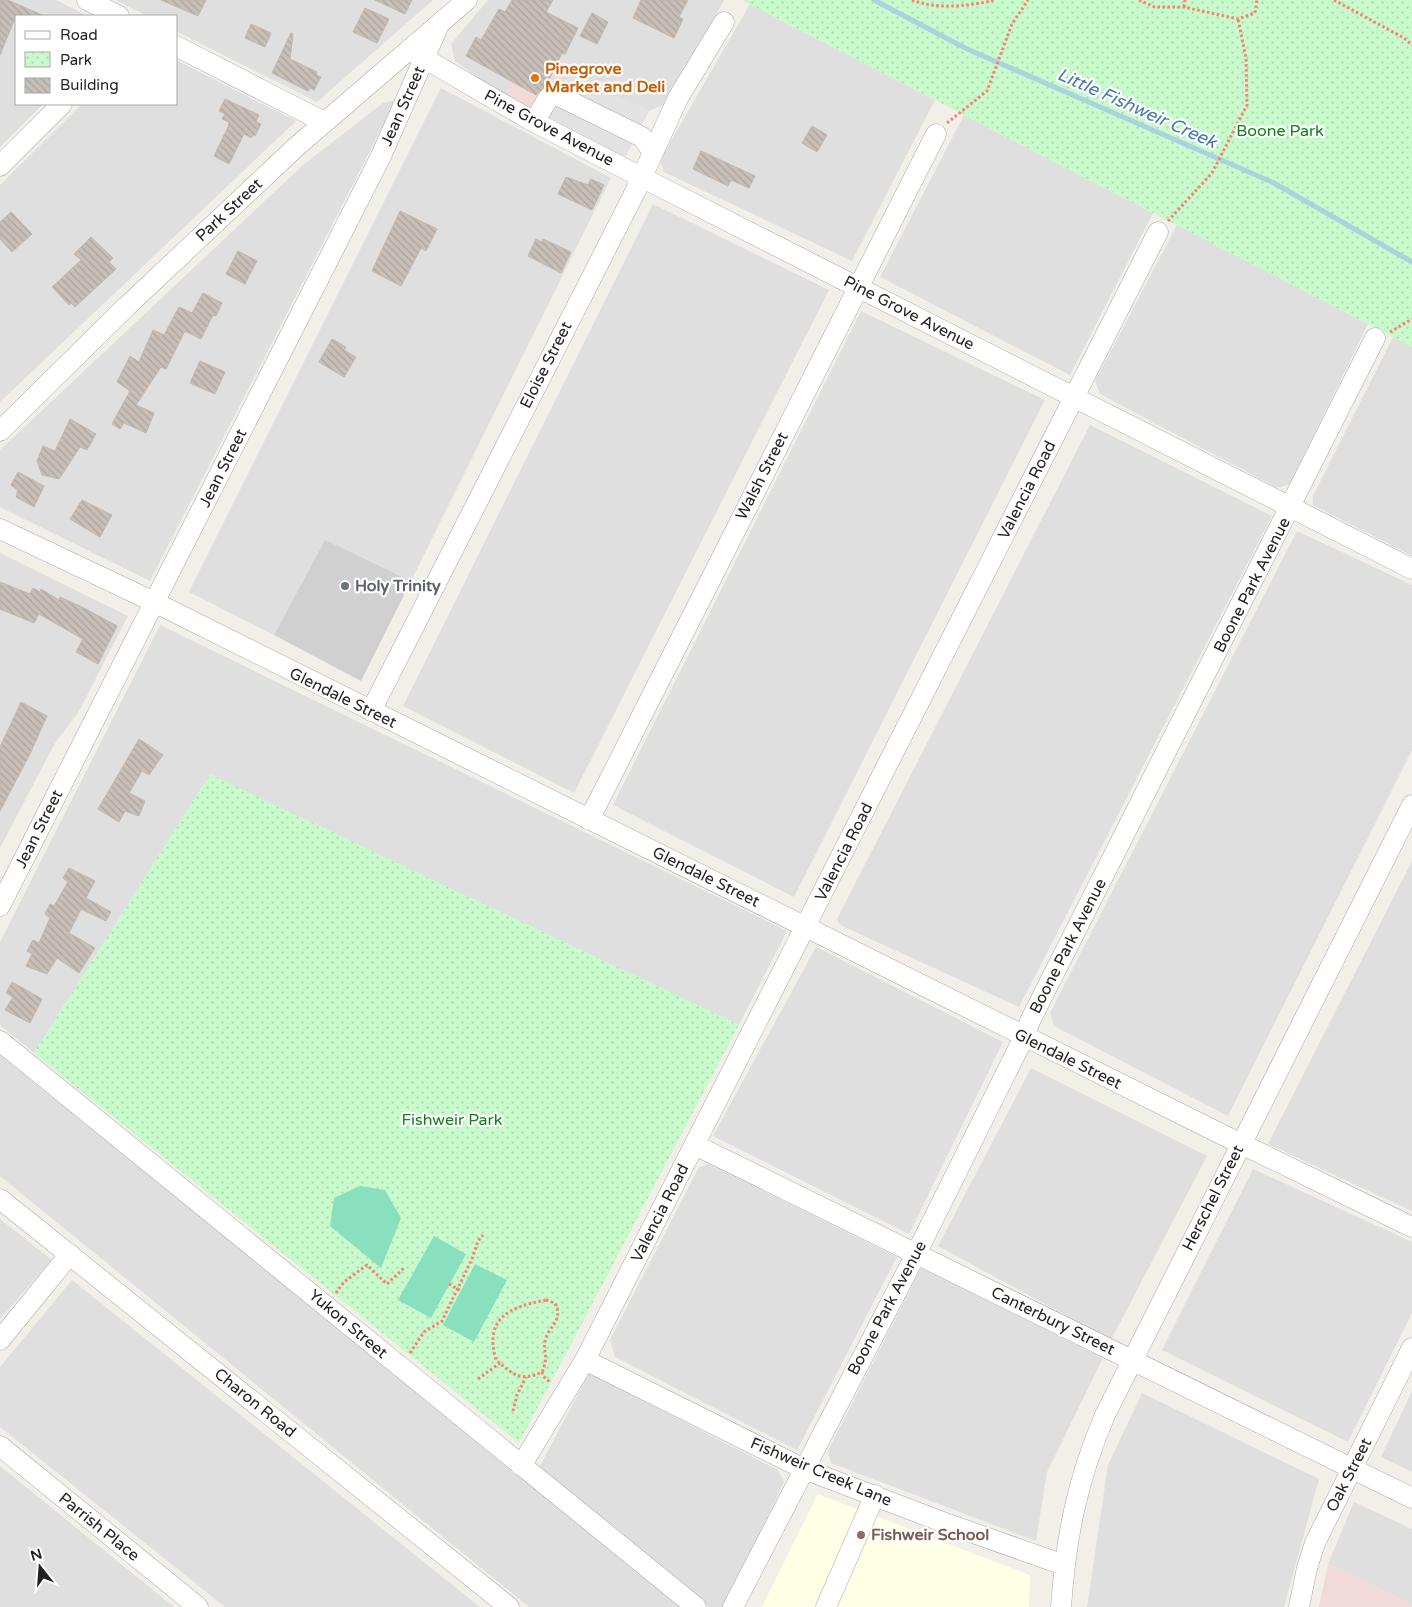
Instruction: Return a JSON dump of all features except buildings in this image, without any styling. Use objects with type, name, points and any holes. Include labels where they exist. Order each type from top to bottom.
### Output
[{"type":"street","points":[[88,0],[117,15]]},
{"type":"street","name":"Park Street","points":[[0,431],[126,306],[324,122],[417,55],[438,27],[467,0]]},
{"type":"street","name":"Eloise Street","points":[[371,711],[641,178],[678,98],[724,22]]},
{"type":"street","points":[[178,47],[324,122]]},
{"type":"street","name":"Pine Grove Avenue","points":[[417,55],[534,122],[641,178],[1074,396],[1412,570]]},
{"type":"street","name":"Jean Street","points":[[0,906],[381,156],[417,55]]},
{"type":"street","points":[[534,122],[549,97],[557,95],[642,137],[653,152]]},
{"type":"street","points":[[0,166],[61,105]]},
{"type":"street","name":"Walsh Street","points":[[589,820],[936,134]]},
{"type":"street","name":"Valencia Road","points":[[521,1466],[585,1360],[807,927],[1158,232]]},
{"type":"street","name":"Boone Park Avenue","points":[[740,1605],[804,1468],[916,1254],[1024,1037],[1030,1019],[1291,509],[1376,338]]},
{"type":"street","name":"Glendale Street","points":[[0,529],[154,602],[1024,1037],[1412,1227]]},
{"type":"street","name":"Herschel Street","points":[[1060,1607],[1071,1516],[1088,1456],[1131,1360],[1412,805]]},
{"type":"street","name":"Yukon Street","points":[[0,1041],[226,1222],[399,1367],[696,1607]]},
{"type":"street","name":"Canterbury Street","points":[[695,1145],[1412,1498]]},
{"type":"street","name":"Charon Road","points":[[0,1198],[509,1607]]},
{"type":"street","points":[[0,1340],[70,1254]]},
{"type":"street","name":"Oak Street","points":[[1300,1607],[1307,1568],[1315,1543],[1412,1348]]},
{"type":"street","name":"Fishweir Creek Lane","points":[[585,1360],[804,1468],[948,1524],[1064,1565]]},
{"type":"street","name":"Parrish Place","points":[[0,1446],[198,1607]]},
{"type":"street","points":[[826,1607],[875,1495]]},
{"type":"path","points":[[912,0],[944,5],[974,5],[996,0]]},
{"type":"path","points":[[936,134],[955,115],[986,91],[1012,24],[1028,0]]},
{"type":"path","points":[[1138,0],[1155,7],[1184,6],[1238,19],[1254,14],[1258,0]]},
{"type":"path","points":[[1184,6],[1185,0]]},
{"type":"path","points":[[1334,0],[1404,38],[1412,45]]},
{"type":"path","points":[[1158,232],[1212,173],[1247,105],[1246,58],[1238,19]]},
{"type":"path","points":[[1376,338],[1401,327],[1412,319]]},
{"type":"path","points":[[399,1367],[424,1332],[442,1321],[459,1290],[478,1241],[483,1235]]},
{"type":"path","points":[[344,1282],[366,1265],[387,1284],[405,1267]]},
{"type":"path","points":[[450,1284],[459,1290]]},
{"type":"path","points":[[546,1300],[555,1303],[559,1311],[558,1320],[545,1342],[547,1362],[542,1372],[520,1377],[496,1360],[492,1338],[496,1324],[503,1315],[546,1300]]},
{"type":"path","points":[[478,1380],[500,1363]]},
{"type":"path","points":[[542,1372],[543,1376],[552,1384]]},
{"type":"path","points":[[513,1410],[517,1395],[526,1377]]},
{"type":"shaded area","points":[[0,0],[56,0],[86,15],[15,15],[15,105],[42,105],[0,147]]},
{"type":"shaded area","points":[[115,0],[433,0],[317,102],[178,32],[178,15],[145,15]]},
{"type":"shaded area","points":[[488,0],[724,0],[668,103],[649,111],[569,76],[573,66],[504,96],[455,61],[451,44]]},
{"type":"shaded area","points":[[750,4],[935,100],[852,261],[664,172],[660,160]]},
{"type":"shaded area","points":[[532,46],[574,67],[544,119],[504,96]]},
{"type":"shaded area","points":[[178,61],[296,121],[0,402],[0,185],[81,105],[178,105]]},
{"type":"shaded area","points":[[569,76],[649,111],[625,158],[544,119]]},
{"type":"shaded area","points":[[441,88],[611,178],[411,581],[325,541],[274,635],[189,592]]},
{"type":"shaded area","points":[[396,100],[150,581],[0,507],[0,450],[303,165],[383,103]]},
{"type":"shaded area","points":[[964,115],[1153,213],[1070,375],[880,277]]},
{"type":"shaded area","points":[[653,204],[829,290],[574,793],[403,706]]},
{"type":"shaded area","points":[[1177,225],[1368,324],[1290,484],[1277,488],[1100,394],[1095,381]]},
{"type":"shaded area","points":[[861,311],[1045,400],[794,897],[613,805]]},
{"type":"shaded area","points":[[1393,337],[1412,347],[1412,556],[1313,505],[1313,496]]},
{"type":"shaded area","points":[[1090,425],[1272,516],[1019,1007],[840,925],[837,919]]},
{"type":"shaded area","points":[[1297,531],[1412,585],[1412,750],[1228,1116],[1054,1026],[1050,1013]]},
{"type":"shaded area","points":[[325,540],[411,581],[361,681],[274,635]]},
{"type":"shaded area","points":[[0,553],[128,616],[78,713],[55,743],[0,848]]},
{"type":"shaded area","points":[[160,625],[787,931],[739,1025],[210,775],[34,1053],[0,1025],[0,942]]},
{"type":"shaded area","points":[[1412,861],[1412,1211],[1268,1144]]},
{"type":"shaded area","points":[[816,947],[1003,1042],[909,1234],[713,1136]]},
{"type":"shaded area","points":[[0,1054],[684,1607],[529,1607],[0,1176]]},
{"type":"shaded area","points":[[1031,1068],[1207,1156],[1111,1340],[938,1246]]},
{"type":"shaded area","points":[[709,1164],[897,1257],[797,1450],[615,1357],[610,1340],[699,1167]]},
{"type":"shaded area","points":[[1253,1169],[1412,1242],[1412,1313],[1348,1442],[1162,1350]]},
{"type":"shaded area","points":[[0,1219],[52,1260],[0,1319]]},
{"type":"shaded area","points":[[921,1268],[1103,1358],[1047,1472],[1036,1541],[831,1463],[828,1451]]},
{"type":"shaded area","points":[[72,1280],[480,1607],[225,1607],[0,1427],[0,1367]]},
{"type":"shaded area","points":[[589,1373],[778,1470],[784,1482],[725,1607],[709,1607],[538,1470]]},
{"type":"shaded area","points":[[1412,1391],[1412,1472],[1381,1457]]},
{"type":"shaded area","points":[[1142,1393],[1319,1479],[1284,1607],[1087,1607],[1108,1465]]},
{"type":"shaded area","points":[[0,1466],[174,1607],[0,1607]]},
{"type":"shaded area","name":"Fishweir School","points":[[818,1494],[1030,1575],[1029,1607],[762,1607]]},
{"type":"shaded area","points":[[1354,1502],[1412,1529],[1412,1605],[1328,1564]]},
{"type":"shaded area","points":[[1328,1564],[1412,1605],[1412,1607],[1319,1607]]},
{"type":"green space","name":"Boone Park","points":[[742,0],[1412,0],[1412,347]]},
{"type":"green space","name":"Fishweir Park","points":[[210,774],[739,1025],[519,1443],[34,1053]]},
{"type":"green space","points":[[360,1186],[385,1190],[401,1218],[381,1268],[330,1226],[334,1198]]},
{"type":"green space","points":[[434,1236],[466,1254],[431,1318],[398,1300]]},
{"type":"green space","points":[[475,1264],[507,1280],[474,1342],[443,1325]]},
{"type":"waterway","name":"Little Fishweir Creek","points":[[874,0],[965,48],[1274,183],[1412,262]]},
{"type":"place","name":"Pinegrove Market and Deli","points":[[535,78]]},
{"type":"place","name":"Holy Trinity","points":[[345,586]]},
{"type":"place","name":"Fishweir School","points":[[861,1535]]}]
